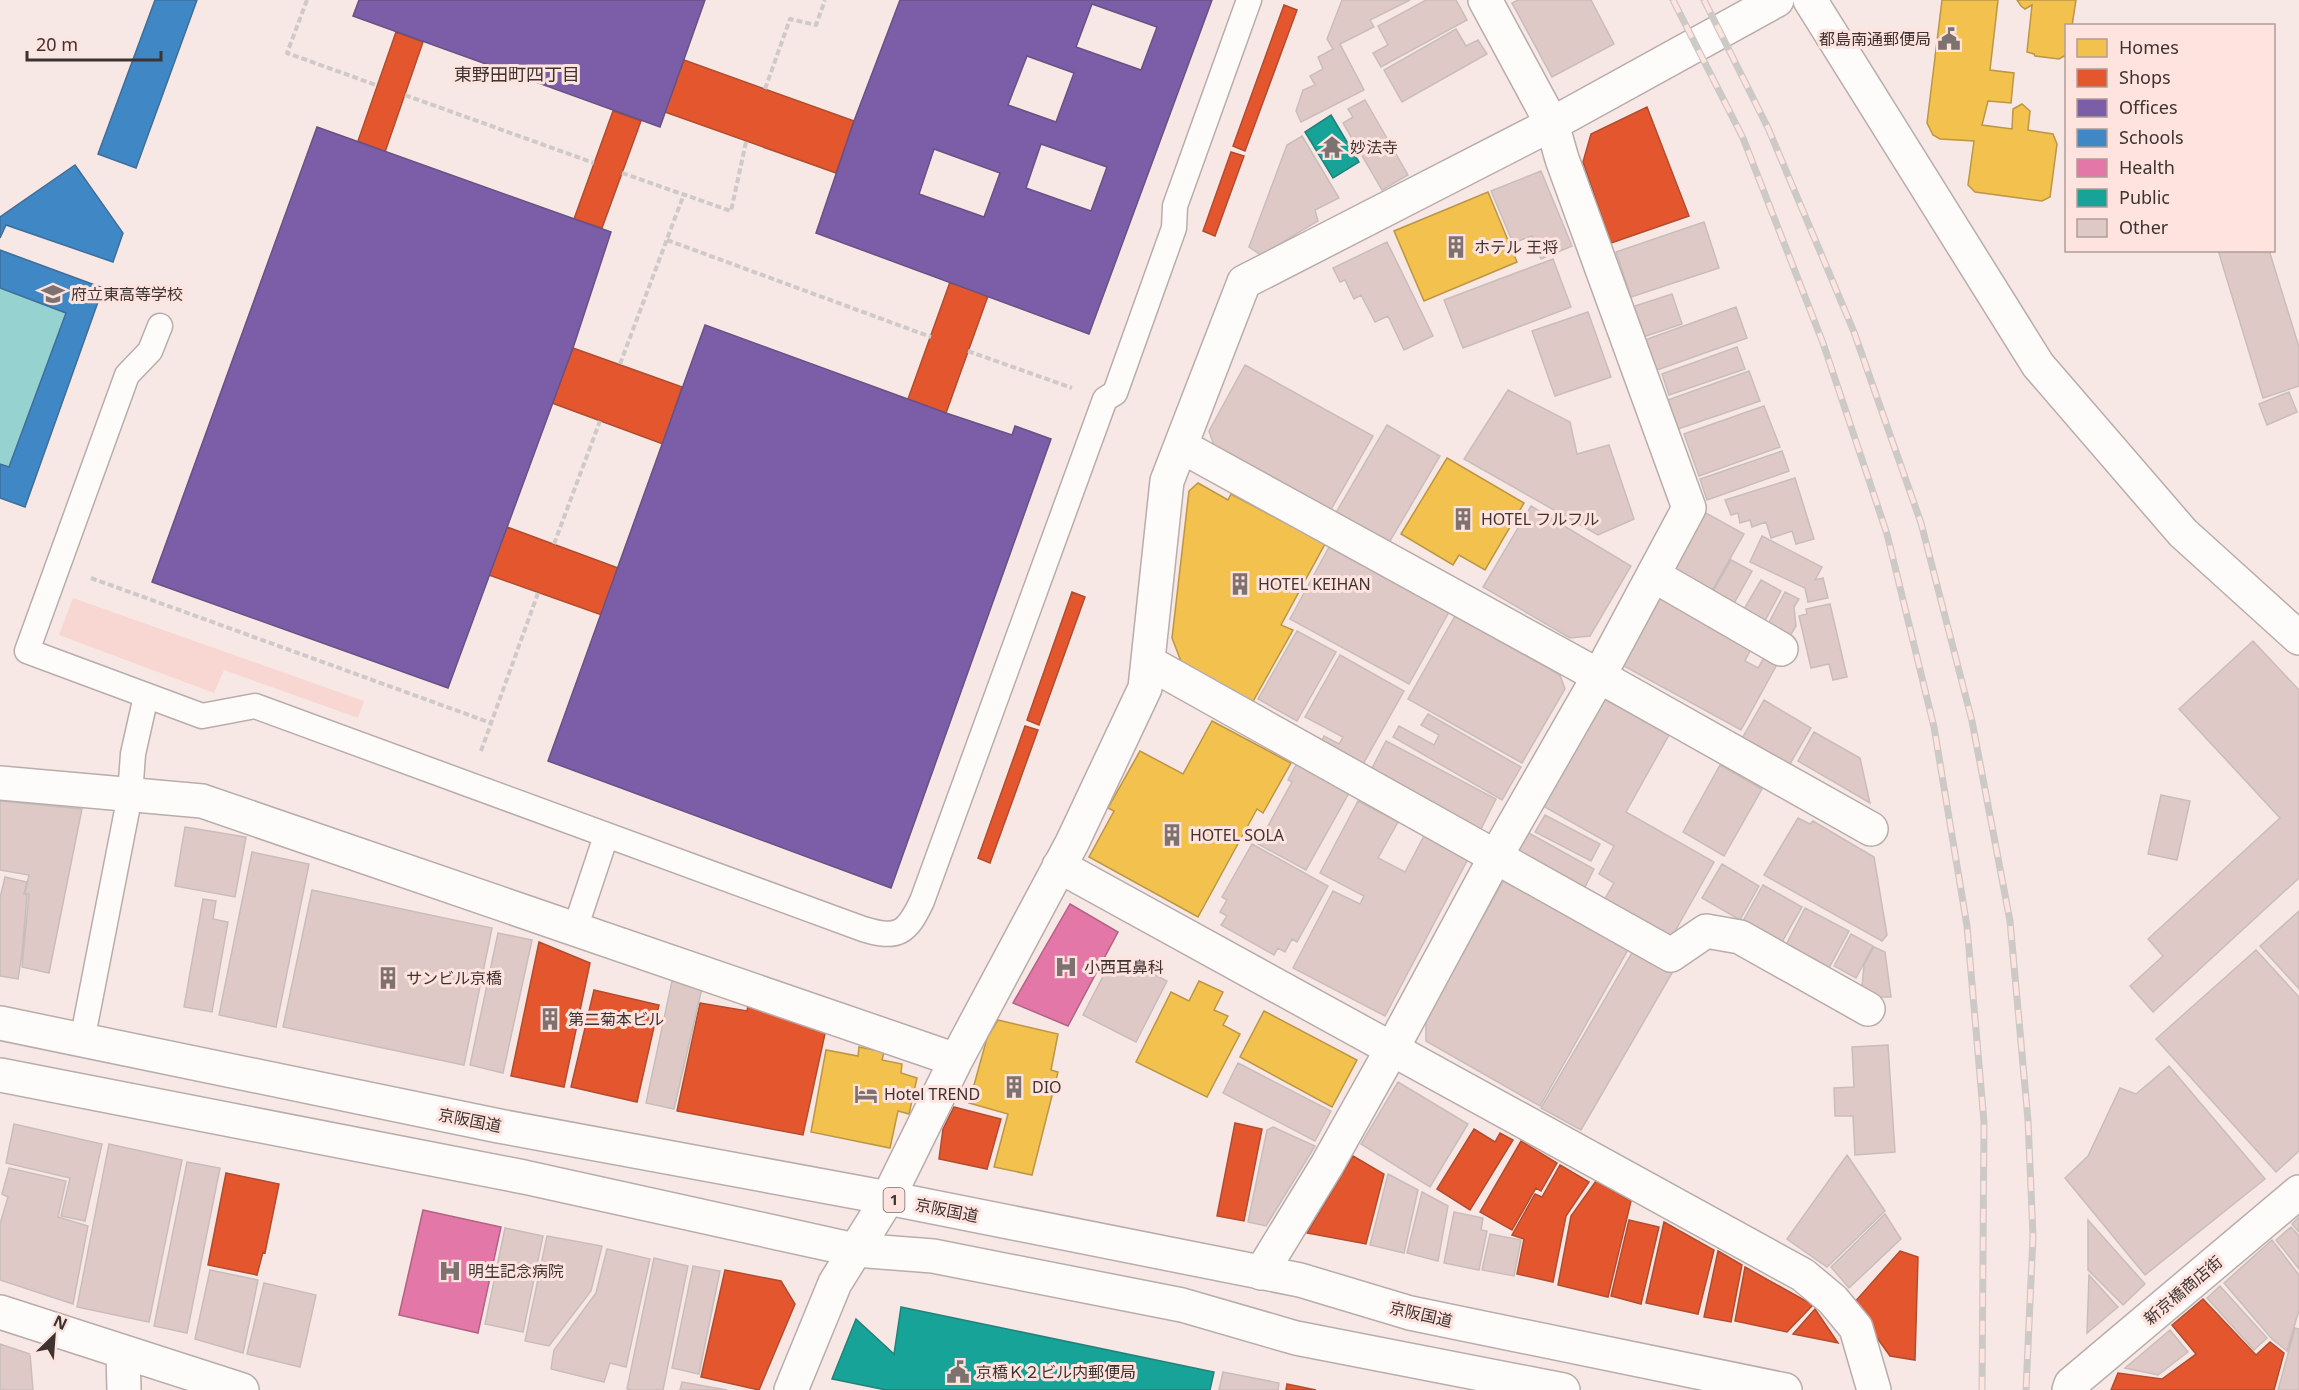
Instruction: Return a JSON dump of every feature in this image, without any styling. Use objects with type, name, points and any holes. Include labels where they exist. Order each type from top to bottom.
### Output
[{"type":"main road","points":[[1261,1273],[1327,1165],[1392,1049],[1496,856],[1599,676],[1689,508],[1562,159],[1552,124],[1485,0]]},
{"type":"main road","points":[[791,1390],[835,1283],[888,1198],[956,1060],[1059,866],[1145,688],[1167,481],[1244,282],[1552,124],[1777,0]]},
{"type":"main road","points":[[1810,0],[2037,365],[2183,533],[2299,638]]},
{"type":"main road","points":[[1181,446],[1871,829]]},
{"type":"main road","points":[[1653,575],[1781,649]]},
{"type":"main road","points":[[1148,662],[1671,955],[1706,931],[1740,938],[1868,1009]]},
{"type":"main road","points":[[0,783],[202,801],[956,1060]]},
{"type":"main road","points":[[1059,866],[1803,1275],[1833,1300],[1856,1328],[1874,1390]]},
{"type":"main road","name":"京阪国道","points":[[0,1023],[499,1126],[888,1198],[1300,1280],[1410,1313],[1785,1390]]},
{"type":"main road","points":[[0,1075],[525,1177],[855,1250],[933,1256],[1182,1305],[1296,1338],[1563,1390]]},
{"type":"main road","name":"新京橋商店街","points":[[2069,1390],[2071,1384],[2299,1192]]},
{"type":"main road","points":[[0,1311],[242,1390]]},
{"type":"main road","points":[[123,1352],[124,1390]]},
{"type":"lane","points":[[160,326],[150,351],[127,375],[27,651],[202,716],[255,706],[882,935],[898,932],[912,922],[922,901],[1105,399],[1115,393],[1171,239],[1175,206],[1249,0]]},
{"type":"lane","points":[[82,1041],[130,795],[133,754],[146,696]]},
{"type":"lane","points":[[574,928],[606,836]]},
{"type":"path","points":[[306,0],[287,53],[376,85]]},
{"type":"path","points":[[765,89],[790,19],[816,25],[825,0]]},
{"type":"path","points":[[405,95],[594,163]]},
{"type":"path","points":[[622,172],[731,211],[746,142]]},
{"type":"path","points":[[620,364],[684,194]]},
{"type":"path","points":[[667,240],[931,337]]},
{"type":"path","points":[[968,351],[1105,399]]},
{"type":"path","points":[[554,544],[600,421]]},
{"type":"path","points":[[58,566],[491,723]]},
{"type":"path","points":[[468,785],[538,593]]},
{"type":"shaded area","points":[[73,598],[364,701],[358,718],[224,670],[214,693],[59,635]]},
{"type":"water","points":[[0,288],[66,313],[9,467],[0,464]]},
{"type":"building: Homes","points":[[1942,0],[1998,0],[1990,70],[2014,73],[2011,103],[1988,101],[1982,125],[2012,129],[2013,109],[2022,104],[2030,111],[2028,130],[2053,134],[2057,144],[2050,197],[2042,201],[1975,192],[1968,185],[1974,141],[1940,139],[1933,135],[1927,123]]},
{"type":"building: Homes","points":[[2017,0],[2076,0],[2072,24],[2065,24],[2065,56],[2059,59],[2035,56],[2027,52],[2032,5],[2025,9]]},
{"type":"building: Homes","name":"ホテル 王将","points":[[1488,192],[1517,262],[1424,301],[1394,231]]},
{"type":"building: Homes","name":"HOTEL フルフル","points":[[1447,458],[1524,503],[1485,570],[1459,555],[1453,565],[1401,534]]},
{"type":"building: Homes","name":"HOTEL KEIHAN","points":[[1198,483],[1228,500],[1231,494],[1325,544],[1281,625],[1293,630],[1251,705],[1182,664],[1172,638],[1189,491]]},
{"type":"building: Homes","name":"HOTEL SOLA","points":[[1212,721],[1291,763],[1263,813],[1257,809],[1198,917],[1089,857],[1114,811],[1108,808],[1140,751],[1183,774]]},
{"type":"building: Homes","points":[[1199,981],[1223,992],[1214,1010],[1228,1016],[1223,1025],[1240,1034],[1207,1097],[1136,1062],[1171,992],[1189,1001]]},
{"type":"building: Homes","points":[[1264,1011],[1357,1060],[1332,1107],[1240,1057]]},
{"type":"building: Homes","name":"DIO","points":[[998,1020],[1058,1034],[1051,1070],[1058,1072],[1032,1175],[994,1167],[1008,1114],[969,1103],[987,1038]]},
{"type":"building: Homes","name":"Hotel TREND","points":[[859,1047],[884,1052],[882,1060],[902,1064],[901,1073],[917,1078],[909,1114],[898,1111],[890,1148],[811,1132],[826,1050],[858,1056]]},
{"type":"building: Shops","points":[[1284,5],[1297,10],[1245,151],[1233,146]]},
{"type":"building: Shops","points":[[396,32],[423,42],[385,152],[358,141]]},
{"type":"building: Shops","points":[[684,60],[854,121],[836,173],[665,112]]},
{"type":"building: Shops","points":[[1647,107],[1689,216],[1611,243],[1583,162],[1591,134]]},
{"type":"building: Shops","points":[[613,111],[641,121],[602,228],[574,219]]},
{"type":"building: Shops","points":[[1231,152],[1244,156],[1215,236],[1203,231]]},
{"type":"building: Shops","points":[[950,282],[988,296],[946,413],[908,399]]},
{"type":"building: Shops","points":[[573,348],[682,387],[663,444],[552,403]]},
{"type":"building: Shops","points":[[507,527],[618,568],[602,615],[489,575]]},
{"type":"building: Shops","points":[[1072,592],[1085,597],[1039,725],[1027,720]]},
{"type":"building: Shops","points":[[1025,726],[1038,730],[990,863],[978,858]]},
{"type":"building: Shops","name":"第二菊本ビル","points":[[539,942],[590,963],[564,1087],[511,1076]]},
{"type":"building: Shops","points":[[594,990],[659,1005],[637,1102],[571,1087]]},
{"type":"building: Shops","points":[[700,1003],[747,1011],[748,1005],[826,1029],[803,1135],[677,1111]]},
{"type":"building: Shops","points":[[954,1107],[1001,1119],[987,1169],[939,1159],[943,1129]]},
{"type":"building: Shops","points":[[1235,1123],[1262,1129],[1244,1221],[1217,1216]]},
{"type":"building: Shops","points":[[1474,1129],[1495,1142],[1500,1133],[1513,1140],[1470,1210],[1437,1189]]},
{"type":"building: Shops","points":[[1521,1141],[1557,1163],[1541,1191],[1536,1188],[1512,1230],[1480,1212]]},
{"type":"building: Shops","points":[[1353,1156],[1384,1174],[1366,1244],[1307,1233]]},
{"type":"building: Shops","points":[[1560,1165],[1589,1182],[1566,1216],[1553,1282],[1517,1274],[1524,1239],[1512,1235],[1535,1194],[1542,1197]]},
{"type":"building: Shops","points":[[226,1173],[279,1184],[265,1253],[263,1252],[257,1275],[208,1265]]},
{"type":"building: Shops","points":[[1596,1181],[1631,1201],[1608,1297],[1558,1285],[1571,1216]]},
{"type":"building: Shops","points":[[1629,1220],[1659,1227],[1641,1304],[1611,1296]]},
{"type":"building: Shops","points":[[1664,1222],[1714,1250],[1698,1314],[1646,1303]]},
{"type":"building: Shops","points":[[1718,1251],[1742,1265],[1731,1322],[1704,1317]]},
{"type":"building: Shops","points":[[1900,1251],[1918,1257],[1915,1360],[1890,1356],[1853,1304]]},
{"type":"building: Shops","points":[[1745,1267],[1813,1305],[1787,1332],[1735,1321]]},
{"type":"building: Shops","points":[[725,1270],[781,1281],[795,1304],[759,1390],[701,1377]]},
{"type":"building: Shops","points":[[2203,1299],[2256,1355],[2270,1342],[2284,1353],[2274,1390],[2111,1390],[2118,1373],[2162,1379],[2196,1354],[2172,1325]]},
{"type":"building: Shops","points":[[1815,1309],[1838,1343],[1793,1334]]},
{"type":"building: Shops","points":[[1287,1384],[1316,1390],[1286,1390]]},
{"type":"building: Offices","points":[[359,0],[705,0],[660,127],[353,16]]},
{"type":"building: Offices","points":[[900,0],[1212,0],[1089,334],[816,233],[854,121]],"holes":[[[1092,4],[1157,27],[1141,70],[1076,47]],[[1027,56],[1074,73],[1056,122],[1008,105]],[[1041,144],[1107,167],[1091,211],[1026,188]],[[934,149],[1000,173],[984,217],[919,194]]]},
{"type":"building: Offices","points":[[317,127],[611,232],[573,348],[448,688],[152,582]]},
{"type":"building: Offices","points":[[705,325],[1012,435],[1015,426],[1051,439],[891,888],[548,761]]},
{"type":"building: Schools","points":[[155,0],[197,0],[136,168],[98,154]]},
{"type":"building: Schools","points":[[75,165],[123,233],[113,262],[6,225],[0,238],[0,217]]},
{"type":"building: Schools","points":[[0,250],[103,288],[25,507],[0,498],[0,464],[9,467],[66,313],[0,288]]},
{"type":"building: Health","name":"小西耳鼻科","points":[[1070,904],[1118,932],[1068,1026],[1013,1003]]},
{"type":"building: Health","name":"明生記念病院","points":[[423,1210],[501,1227],[478,1333],[399,1315]]},
{"type":"building: Public","name":"妙法寺","points":[[1331,115],[1359,162],[1333,178],[1305,132]]},
{"type":"building: Public","points":[[901,1307],[1214,1372],[1210,1390],[886,1390],[832,1379],[856,1319],[894,1354]]},
{"type":"building: Other","points":[[1342,0],[1410,0],[1370,20],[1374,27],[1340,44],[1364,90],[1301,122],[1296,111],[1303,90],[1315,85],[1310,76],[1323,69],[1318,57],[1333,49],[1327,39]]},
{"type":"building: Other","points":[[1426,0],[1456,0],[1467,20],[1381,67],[1373,53],[1388,45],[1378,26]]},
{"type":"building: Other","points":[[1518,0],[1591,0],[1614,44],[1552,77],[1512,3]]},
{"type":"building: Other","points":[[1456,29],[1466,46],[1478,40],[1487,54],[1402,102],[1384,70]]},
{"type":"building: Other","points":[[1365,100],[1408,175],[1382,190],[1343,123],[1353,117],[1348,109]]},
{"type":"building: Other","points":[[1302,136],[1339,198],[1315,210],[1318,221],[1261,255],[1249,247],[1287,145]]},
{"type":"building: Other","points":[[1541,171],[1572,246],[1541,259],[1532,236],[1513,243],[1491,191]]},
{"type":"building: Other","points":[[1704,222],[1719,268],[1631,297],[1616,252]]},
{"type":"building: Other","points":[[1387,242],[1433,336],[1404,350],[1388,316],[1375,322],[1361,295],[1354,299],[1345,280],[1340,282],[1333,268]]},
{"type":"building: Other","points":[[2219,252],[2270,252],[2299,347],[2299,386],[2263,398]]},
{"type":"building: Other","points":[[1553,259],[1571,307],[1463,348],[1444,300]]},
{"type":"building: Other","points":[[1672,294],[1682,324],[1643,337],[1632,307]]},
{"type":"building: Other","points":[[1736,307],[1747,338],[1657,370],[1645,340]]},
{"type":"building: Other","points":[[1588,312],[1611,377],[1555,396],[1532,331]]},
{"type":"building: Other","points":[[1737,347],[1745,369],[1669,395],[1662,374]]},
{"type":"building: Other","points":[[1245,365],[1373,436],[1329,513],[1215,448],[1209,431]]},
{"type":"building: Other","points":[[1749,371],[1760,401],[1678,429],[1668,400]]},
{"type":"building: Other","points":[[1508,390],[1570,422],[1577,454],[1609,445],[1634,519],[1598,535],[1464,459]]},
{"type":"building: Other","points":[[2289,392],[2297,412],[2267,425],[2259,404]]},
{"type":"building: Other","points":[[1764,406],[1780,447],[1699,476],[1684,434]]},
{"type":"building: Other","points":[[1387,425],[1440,456],[1387,546],[1334,516]]},
{"type":"building: Other","points":[[1782,451],[1789,471],[1707,500],[1700,479]]},
{"type":"building: Other","points":[[1795,478],[1814,539],[1796,544],[1792,531],[1771,538],[1766,522],[1752,527],[1750,520],[1740,523],[1738,513],[1731,515],[1725,500]]},
{"type":"building: Other","points":[[1531,506],[1631,566],[1590,636],[1570,638],[1483,587]]},
{"type":"building: Other","points":[[1704,512],[1744,534],[1710,594],[1670,572]]},
{"type":"building: Other","points":[[1762,536],[1822,567],[1815,580],[1823,578],[1828,598],[1808,602],[1805,588],[1750,562]]},
{"type":"building: Other","points":[[1329,547],[1449,612],[1409,684],[1290,619]]},
{"type":"building: Other","points":[[1731,560],[1752,571],[1732,607],[1711,595]]},
{"type":"building: Other","points":[[1761,580],[1781,591],[1761,628],[1740,616]]},
{"type":"building: Other","points":[[1662,592],[1754,643],[1745,661],[1758,668],[1767,652],[1780,659],[1741,730],[1622,665]]},
{"type":"building: Other","points":[[1785,592],[1799,599],[1794,607],[1796,626],[1787,641],[1766,628]]},
{"type":"building: Other","points":[[1830,604],[1847,677],[1833,680],[1829,664],[1811,668],[1799,616],[1807,614],[1806,609]]},
{"type":"building: Other","points":[[1455,616],[1560,675],[1565,689],[1522,763],[1408,699]]},
{"type":"building: Other","points":[[1297,631],[1336,652],[1297,721],[1258,699]]},
{"type":"building: Other","points":[[2253,641],[2299,690],[2299,878],[2153,1012],[2130,986],[2163,956],[2148,939],[2280,818],[2179,709]]},
{"type":"building: Other","points":[[1340,655],[1404,691],[1362,766],[1321,743],[1324,736],[1339,744],[1343,737],[1305,717]]},
{"type":"building: Other","points":[[1604,699],[1669,735],[1626,812],[1714,862],[1670,940],[1603,902],[1614,883],[1599,874],[1614,846],[1543,806]]},
{"type":"building: Other","points":[[1764,700],[1811,728],[1787,769],[1740,742]]},
{"type":"building: Other","points":[[1428,714],[1521,767],[1502,800],[1393,737],[1399,726],[1434,745],[1439,735],[1421,725]]},
{"type":"building: Other","points":[[1814,732],[1860,758],[1870,803],[1798,761]]},
{"type":"building: Other","points":[[1386,741],[1496,799],[1480,831],[1370,772]]},
{"type":"building: Other","points":[[1297,763],[1349,793],[1306,870],[1258,844],[1292,782],[1288,780]]},
{"type":"building: Other","points":[[1720,765],[1762,789],[1724,856],[1683,832]]},
{"type":"building: Other","points":[[2161,795],[2190,801],[2177,860],[2148,854]]},
{"type":"building: Other","points":[[0,801],[82,809],[49,973],[22,967],[29,894],[25,893],[29,875],[0,870]]},
{"type":"building: Other","points":[[1358,801],[1398,822],[1378,858],[1405,872],[1424,836],[1468,859],[1385,1016],[1293,968],[1333,891],[1360,904],[1364,896],[1320,873]]},
{"type":"building: Other","points":[[1545,815],[1600,844],[1591,861],[1535,832]]},
{"type":"building: Other","points":[[1798,818],[1810,824],[1813,821],[1874,857],[1887,935],[1882,941],[1764,875]]},
{"type":"building: Other","points":[[185,827],[246,837],[235,897],[175,886]]},
{"type":"building: Other","points":[[1527,832],[1594,869],[1584,889],[1517,852]]},
{"type":"building: Other","points":[[1252,844],[1328,886],[1297,942],[1292,939],[1285,952],[1278,948],[1274,955],[1221,925],[1227,916],[1220,912],[1227,900],[1222,897]]},
{"type":"building: Other","points":[[252,852],[309,864],[276,1027],[219,1015]]},
{"type":"building: Other","points":[[1722,864],[1759,886],[1740,920],[1702,898]]},
{"type":"building: Other","points":[[5,877],[27,882],[24,894],[27,895],[18,979],[0,976],[0,898]]},
{"type":"building: Other","points":[[1505,878],[1629,948],[1540,1106],[1426,1041],[1426,1018]]},
{"type":"building: Other","points":[[1763,885],[1802,907],[1782,942],[1743,921]]},
{"type":"building: Other","name":"サンビル京橋","points":[[312,890],[492,928],[464,1065],[283,1027]]},
{"type":"building: Other","points":[[203,899],[216,901],[213,919],[228,922],[212,1012],[184,1007]]},
{"type":"building: Other","points":[[1805,908],[1849,931],[1829,968],[1786,945]]},
{"type":"building: Other","points":[[2299,911],[2299,989],[2260,946]]},
{"type":"building: Other","points":[[498,933],[532,940],[503,1073],[470,1065]]},
{"type":"building: Other","points":[[1851,934],[1873,946],[1856,978],[1834,966]]},
{"type":"building: Other","points":[[1874,947],[1885,952],[1891,997],[1879,997],[1862,987],[1864,965]]},
{"type":"building: Other","points":[[2256,950],[2299,997],[2299,1151],[2276,1172],[2156,1039]]},
{"type":"building: Other","points":[[1633,951],[1672,973],[1581,1130],[1541,1108]]},
{"type":"building: Other","points":[[1112,959],[1143,973],[1144,969],[1167,981],[1136,1042],[1083,1015]]},
{"type":"building: Other","points":[[672,981],[702,988],[674,1109],[646,1103]]},
{"type":"building: Other","points":[[1888,1045],[1895,1152],[1855,1155],[1853,1116],[1835,1116],[1834,1088],[1854,1087],[1852,1047]]},
{"type":"building: Other","points":[[1238,1063],[1331,1111],[1315,1141],[1223,1093]]},
{"type":"building: Other","points":[[2169,1066],[2265,1179],[2145,1275],[2065,1178],[2088,1156],[2120,1088],[2136,1094]]},
{"type":"building: Other","points":[[1398,1082],[1468,1124],[1430,1187],[1361,1144]]},
{"type":"building: Other","points":[[14,1124],[102,1144],[85,1221],[61,1216],[70,1178],[6,1163]]},
{"type":"building: Other","points":[[1273,1127],[1315,1146],[1266,1226],[1248,1222],[1267,1130]]},
{"type":"building: Other","points":[[109,1144],[182,1160],[149,1322],[77,1307]]},
{"type":"building: Other","points":[[1847,1155],[1885,1211],[1827,1267],[1787,1239]]},
{"type":"building: Other","points":[[187,1162],[220,1168],[187,1333],[154,1326]]},
{"type":"building: Other","points":[[9,1168],[66,1181],[58,1217],[88,1226],[73,1304],[0,1280],[0,1224],[8,1197],[2,1194]]},
{"type":"building: Other","points":[[1388,1174],[1418,1190],[1404,1253],[1370,1245]]},
{"type":"building: Other","points":[[1422,1192],[1448,1206],[1438,1261],[1407,1253]]},
{"type":"building: Other","points":[[1454,1212],[1483,1218],[1481,1230],[1487,1231],[1479,1270],[1444,1263]]},
{"type":"building: Other","points":[[1885,1214],[1901,1239],[1849,1288],[1831,1267]]},
{"type":"building: Other","points":[[2299,1217],[2299,1232],[2292,1224]]},
{"type":"building: Other","points":[[2088,1220],[2145,1284],[2123,1305],[2088,1270]]},
{"type":"building: Other","points":[[2291,1227],[2299,1236],[2299,1269],[2276,1240]]},
{"type":"building: Other","points":[[505,1228],[543,1236],[523,1332],[485,1324]]},
{"type":"building: Other","points":[[1490,1234],[1521,1240],[1514,1276],[1482,1270]]},
{"type":"building: Other","points":[[547,1236],[602,1246],[591,1291],[549,1346],[525,1341]]},
{"type":"building: Other","points":[[2272,1240],[2299,1275],[2299,1310],[2287,1351],[2272,1339],[2224,1283]]},
{"type":"building: Other","points":[[607,1249],[650,1259],[626,1367],[610,1363],[604,1382],[551,1369],[554,1350],[596,1293]]},
{"type":"building: Other","points":[[654,1258],[688,1266],[663,1390],[632,1390],[627,1389]]},
{"type":"building: Other","points":[[693,1266],[720,1271],[699,1374],[672,1368]]},
{"type":"building: Other","points":[[210,1270],[258,1280],[243,1353],[195,1339]]},
{"type":"building: Other","points":[[2089,1275],[2118,1307],[2087,1333]]},
{"type":"building: Other","points":[[264,1283],[316,1295],[300,1367],[247,1354]]},
{"type":"building: Other","points":[[2220,1286],[2267,1338],[2254,1350],[2207,1298]]},
{"type":"building: Other","points":[[2295,1328],[2299,1329],[2299,1390],[2278,1390]]},
{"type":"building: Other","points":[[2170,1330],[2188,1352],[2158,1375],[2125,1368]]},
{"type":"building: Other","points":[[0,1344],[30,1354],[33,1390],[0,1390]]},
{"type":"building: Other","points":[[1223,1372],[1279,1383],[1278,1390],[1219,1390]]},
{"type":"building: Other","points":[[682,1382],[727,1390],[680,1390]]},
{"type":"railway","points":[[1673,0],[1743,138],[1823,343],[1887,534],[1934,727],[1967,926],[1984,1122],[1982,1390]]},
{"type":"railway","points":[[1704,0],[1768,128],[1854,332],[1921,523],[1972,721],[2010,921],[2028,1120],[2033,1236],[2026,1390]]},
{"type":"place","name":"都島南通郵便局","points":[[1949,39]]},
{"type":"place","name":"妙法寺","points":[[1332,147]]},
{"type":"place","name":"ホテル 王将","points":[[1456,247]]},
{"type":"place","name":"府立東高等学校","points":[[53,294]]},
{"type":"place","name":"HOTEL フルフル","points":[[1463,519]]},
{"type":"place","name":"HOTEL KEIHAN","points":[[1240,584]]},
{"type":"place","name":"HOTEL SOLA","points":[[1172,835]]},
{"type":"place","name":"小西耳鼻科","points":[[1066,967]]},
{"type":"place","name":"サンビル京橋","points":[[388,978]]},
{"type":"place","name":"第二菊本ビル","points":[[550,1019]]},
{"type":"place","name":"DIO","points":[[1014,1087]]},
{"type":"place","name":"Hotel TREND","points":[[866,1094]]},
{"type":"place","name":"明生記念病院","points":[[450,1271]]},
{"type":"place","name":"京橋Ｋ２ビル内郵便局","points":[[958,1372]]},
{"type":"district","name":"東野田町四丁目","points":[[517,75]]}]
